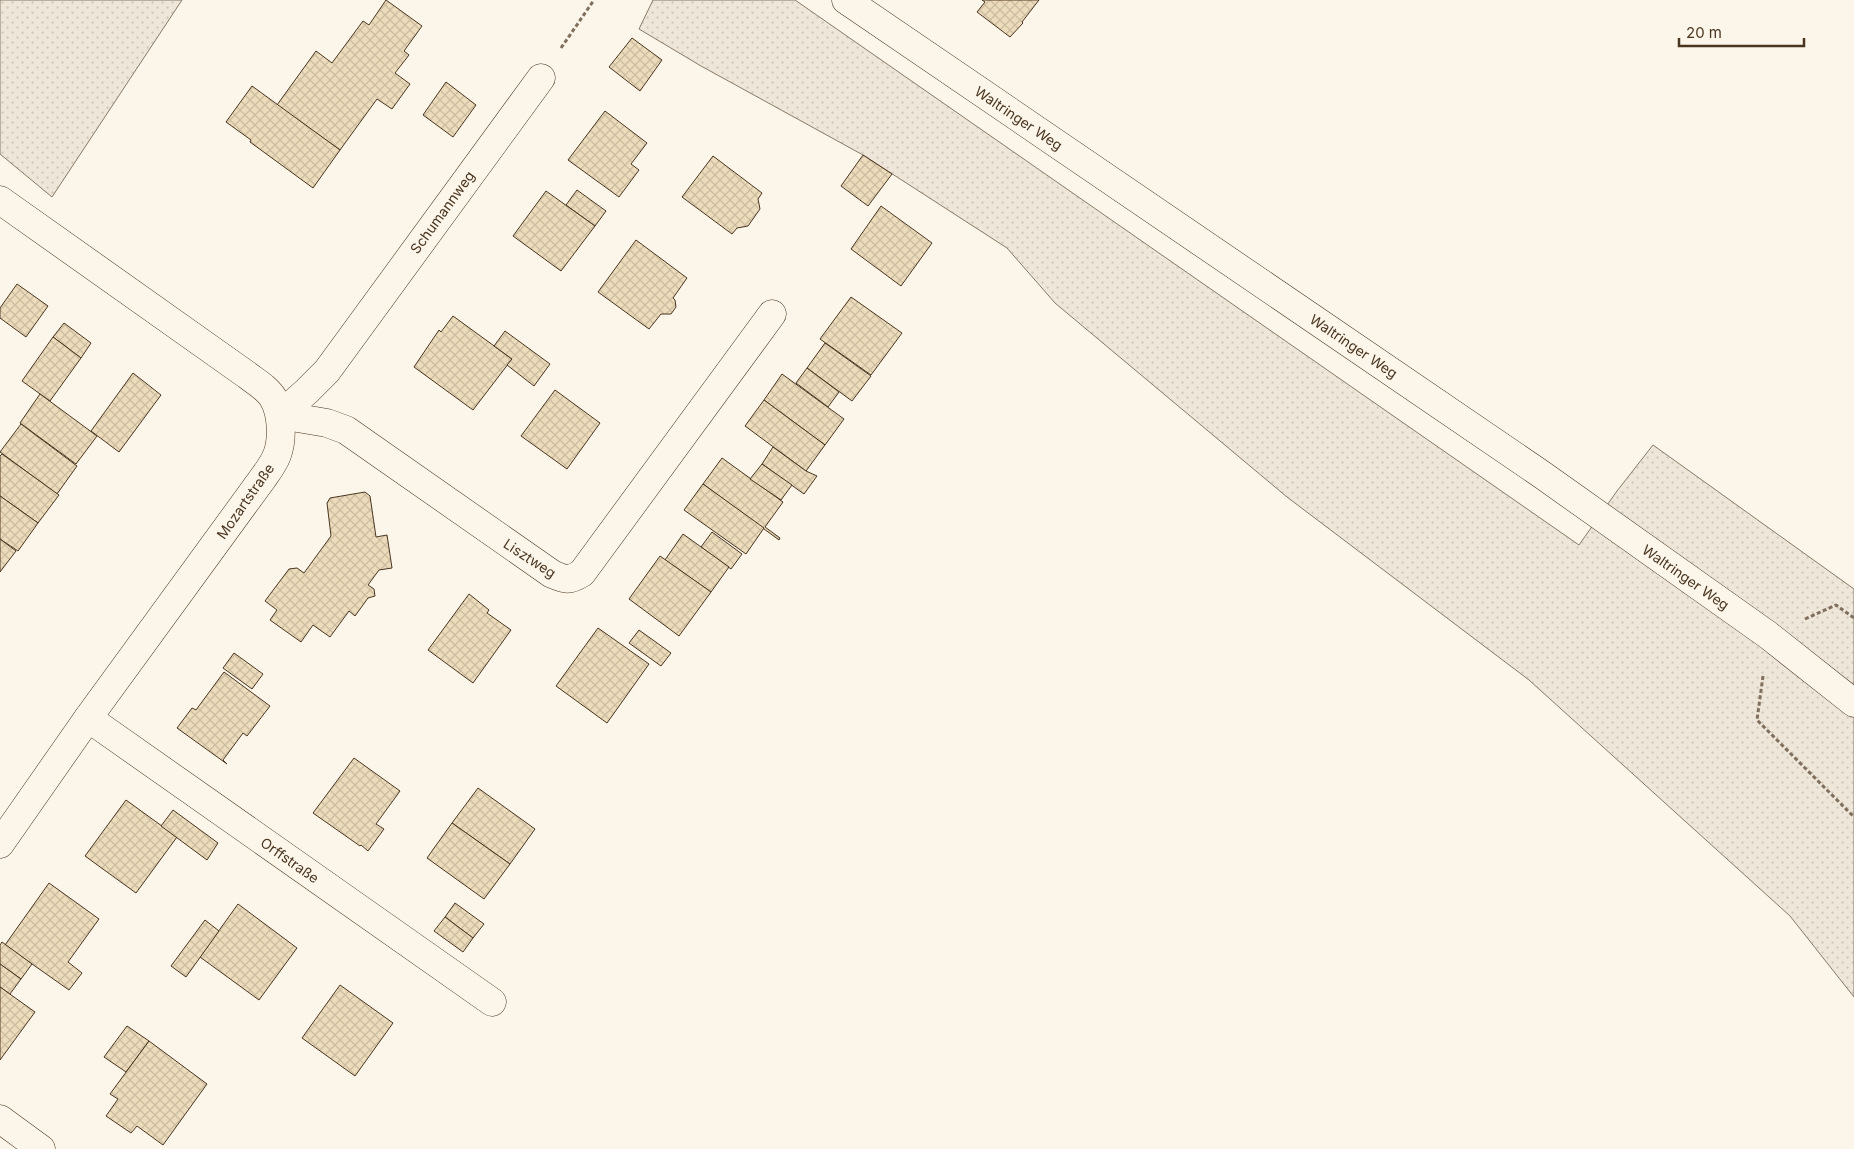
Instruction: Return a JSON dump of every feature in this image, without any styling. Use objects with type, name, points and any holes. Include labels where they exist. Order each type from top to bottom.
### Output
[{"type":"street","name":"Waltringer Weg","points":[[846,0],[1533,468],[1768,635],[1854,703]]},
{"type":"street","name":"Schumannweg","points":[[280,415],[327,371],[541,78]]},
{"type":"street","points":[[0,200],[248,375],[273,398],[280,415]]},
{"type":"street","name":"Lisztweg","points":[[280,415],[327,423],[346,430],[552,574],[565,580],[573,579],[582,573],[772,314]]},
{"type":"street","name":"Mozartstraße","points":[[0,844],[88,718],[263,478],[277,454],[280,415]]},
{"type":"street","name":"Orffstraße","points":[[88,718],[492,1002]]},
{"type":"street","points":[[0,1119],[41,1149]]},
{"type":"path","points":[[541,78],[594,0]]},
{"type":"path","points":[[1854,618],[1836,605],[1768,635],[1757,720],[1854,817]]},
{"type":"shaded area","points":[[0,0],[182,0],[52,197],[0,154]]},
{"type":"shaded area","points":[[653,0],[795,0],[1579,545],[1617,491],[1653,445],[1854,589],[1854,997],[1790,916],[1529,680],[1287,497],[1055,303],[1007,248],[863,155],[701,66],[639,29]]},
{"type":"building","points":[[386,0],[422,26],[404,51],[409,55],[395,73],[410,84],[392,109],[377,99],[340,150],[277,105],[316,51],[332,63],[363,21],[369,25]]},
{"type":"building","points":[[982,0],[1039,0],[1023,23],[1010,37],[977,12],[985,2]]},
{"type":"building","points":[[632,38],[662,60],[640,91],[609,67]]},
{"type":"building","points":[[446,82],[476,105],[453,137],[423,115]]},
{"type":"building","points":[[252,86],[340,150],[313,188],[226,122]]},
{"type":"building","points":[[605,111],[647,143],[631,164],[639,170],[619,197],[568,160]]},
{"type":"building","points":[[863,155],[892,174],[868,206],[841,186]]},
{"type":"building","points":[[713,156],[762,193],[758,199],[760,209],[748,226],[737,228],[732,234],[682,197]]},
{"type":"building","points":[[577,190],[606,211],[595,226],[566,205]]},
{"type":"building","points":[[546,191],[595,226],[561,271],[513,236]]},
{"type":"building","points":[[881,206],[932,243],[901,286],[851,249]]},
{"type":"building","points":[[636,240],[687,278],[673,298],[676,307],[671,314],[661,314],[649,329],[598,292]]},
{"type":"building","points":[[17,284],[48,306],[26,337],[0,318],[0,308]]},
{"type":"building","points":[[851,297],[902,333],[871,375],[820,339]]},
{"type":"building","points":[[453,316],[512,359],[473,410],[414,367],[439,330],[441,332]]},
{"type":"building","points":[[64,323],[91,343],[81,358],[53,337]]},
{"type":"building","points":[[505,331],[550,364],[534,386],[507,365],[512,359],[494,346]]},
{"type":"building","points":[[53,337],[81,358],[50,401],[22,381]]},
{"type":"building","points":[[825,343],[871,376],[852,401],[807,368]]},
{"type":"building","points":[[807,368],[839,392],[828,407],[796,383]]},
{"type":"building","points":[[133,373],[161,395],[119,452],[91,431]]},
{"type":"building","points":[[782,374],[844,419],[825,445],[764,400]]},
{"type":"building","points":[[555,390],[600,423],[567,469],[521,436]]},
{"type":"building","points":[[40,394],[97,436],[76,464],[20,423]]},
{"type":"building","points":[[764,400],[825,445],[806,471],[745,426]]},
{"type":"building","points":[[21,424],[77,466],[57,494],[0,452]]},
{"type":"building","points":[[773,447],[806,471],[817,476],[804,494],[762,464]]},
{"type":"building","points":[[2,454],[59,495],[38,523],[0,496],[0,456]]},
{"type":"building","points":[[722,458],[783,502],[765,527],[780,538],[779,540],[703,484]]},
{"type":"building","points":[[762,464],[792,485],[781,500],[750,479]]},
{"type":"building","points":[[703,484],[764,528],[746,554],[684,510]]},
{"type":"building","points":[[365,492],[370,496],[376,537],[387,535],[392,568],[379,570],[368,585],[374,589],[375,596],[368,598],[355,616],[349,611],[330,637],[313,625],[301,642],[270,620],[277,610],[265,601],[289,569],[297,568],[304,573],[331,536],[327,503],[330,498]]},
{"type":"building","points":[[0,496],[38,523],[18,551],[0,539]]},
{"type":"building","points":[[712,532],[742,554],[731,569],[701,547]]},
{"type":"building","points":[[683,534],[729,567],[711,592],[665,560]]},
{"type":"building","points":[[0,539],[16,551],[0,572]]},
{"type":"building","points":[[660,556],[711,592],[679,636],[629,599]]},
{"type":"building","points":[[469,594],[489,610],[487,613],[511,630],[473,683],[428,650]]},
{"type":"building","points":[[598,628],[649,664],[607,723],[556,686]]},
{"type":"building","points":[[639,630],[671,653],[661,666],[629,643]]},
{"type":"building","points":[[234,653],[263,674],[252,689],[223,668]]},
{"type":"building","points":[[224,672],[270,706],[247,736],[243,733],[223,760],[227,764],[177,728],[192,708],[196,710]]},
{"type":"building","points":[[354,758],[400,791],[376,824],[384,829],[368,851],[313,813]]},
{"type":"building","points":[[478,788],[535,829],[510,864],[452,823]]},
{"type":"building","points":[[126,800],[177,837],[136,893],[85,856]]},
{"type":"building","points":[[173,810],[218,843],[207,860],[161,826]]},
{"type":"building","points":[[452,823],[510,864],[484,899],[427,858]]},
{"type":"building","points":[[49,883],[99,919],[68,962],[82,973],[69,990],[5,945]]},
{"type":"building","points":[[455,903],[484,924],[473,938],[445,917]]},
{"type":"building","points":[[238,904],[297,948],[259,1000],[200,957]]},
{"type":"building","points":[[445,917],[473,938],[463,952],[434,931]]},
{"type":"building","points":[[205,920],[219,931],[186,977],[171,966]]},
{"type":"building","points":[[2,942],[32,964],[21,979],[0,964],[0,945]]},
{"type":"building","points":[[0,964],[21,979],[10,994],[0,987]]},
{"type":"building","points":[[340,985],[393,1023],[355,1076],[302,1038]]},
{"type":"building","points":[[0,987],[35,1012],[0,1060]]},
{"type":"building","points":[[127,1026],[149,1041],[126,1072],[104,1057]]},
{"type":"building","points":[[149,1041],[207,1084],[163,1145],[137,1126],[131,1133],[106,1116],[118,1099],[110,1094]]}]
